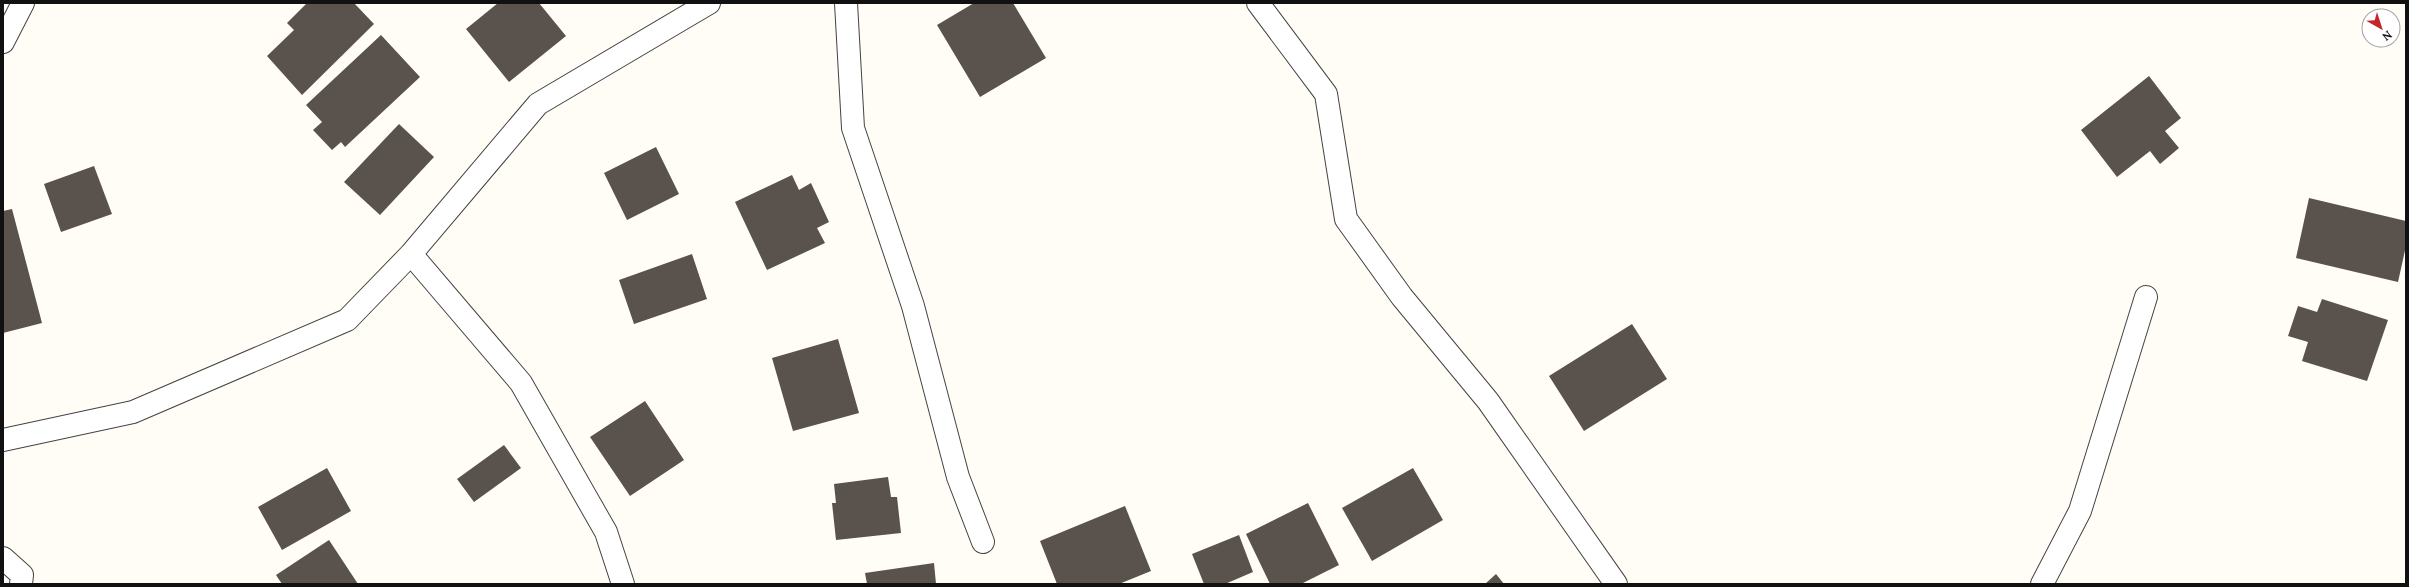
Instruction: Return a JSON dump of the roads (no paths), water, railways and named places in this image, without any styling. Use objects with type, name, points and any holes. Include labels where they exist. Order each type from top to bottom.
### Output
[{"type":"street","points":[[3,42],[23,3]]},
{"type":"street","points":[[3,440],[133,412],[348,320],[411,254],[538,104],[709,3]]},
{"type":"street","points":[[846,3],[853,128],[913,306],[958,477],[983,542]]},
{"type":"street","points":[[1258,3],[1326,94],[1346,219],[1402,297],[1488,401],[1616,584]]},
{"type":"street","points":[[411,254],[521,383],[606,532],[623,584]]},
{"type":"street","points":[[2042,584],[2080,512],[2146,297]]},
{"type":"street","points":[[3,558],[26,581]]}]
